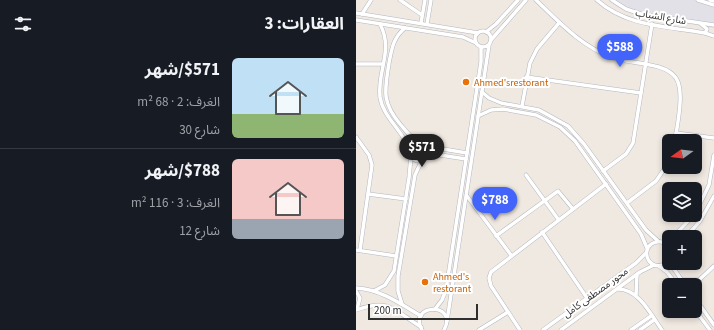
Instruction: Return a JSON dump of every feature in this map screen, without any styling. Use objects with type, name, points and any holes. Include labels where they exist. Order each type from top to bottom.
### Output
[{"type":"street","points":[[362,14],[371,0]]},
{"type":"street","points":[[400,0],[422,15]]},
{"type":"street","points":[[421,23],[425,0]]},
{"type":"street","points":[[427,24],[430,0]]},
{"type":"street","points":[[356,13],[478,33],[486,32],[498,22],[518,0]]},
{"type":"street","points":[[444,330],[447,321],[468,190],[489,45],[502,26],[526,0]]},
{"type":"street","points":[[536,0],[559,23],[577,38],[598,52],[620,60],[666,69],[678,82],[680,93],[676,133],[714,138]]},
{"type":"street","name":"شارع الشباب","points":[[597,0],[622,17],[714,36]]},
{"type":"street","name":"شارع الشباب","points":[[612,0],[626,9],[642,14],[714,25]]},
{"type":"street","points":[[698,0],[714,5]]},
{"type":"street","points":[[710,0],[714,1]]},
{"type":"street","points":[[356,20],[466,38],[476,42],[481,47],[480,66],[445,293],[436,309]]},
{"type":"street","points":[[498,22],[502,26]]},
{"type":"street","points":[[522,106],[526,77],[530,62],[537,48],[559,23]]},
{"type":"street","points":[[700,23],[707,29],[705,33]]},
{"type":"street","points":[[380,24],[385,36],[386,47],[380,87],[383,107],[401,135],[410,154],[417,160],[440,155],[466,159]]},
{"type":"street","points":[[603,171],[623,156],[631,147],[634,138],[652,24]]},
{"type":"street","points":[[405,28],[396,38],[392,48],[385,88],[385,97],[389,109],[406,131],[419,143],[425,146],[467,153]]},
{"type":"street","points":[[450,35],[452,28]]},
{"type":"street","points":[[486,32],[490,35],[491,40]]},
{"type":"street","points":[[476,42],[476,36],[478,33]]},
{"type":"street","points":[[481,47],[489,45]]},
{"type":"street","points":[[386,47],[392,48]]},
{"type":"street","points":[[356,64],[384,64]]},
{"type":"street","points":[[480,66],[486,67]]},
{"type":"street","points":[[526,77],[641,93]]},
{"type":"street","points":[[380,87],[385,88]]},
{"type":"street","points":[[482,92],[497,102],[522,106],[547,113],[561,121],[574,132],[628,203],[646,230],[658,241]]},
{"type":"street","points":[[496,109],[497,102]]},
{"type":"street","points":[[478,116],[496,109],[529,113],[549,120],[570,136],[586,156],[641,234],[647,248]]},
{"type":"street","points":[[401,135],[406,131]]},
{"type":"street","points":[[356,138],[369,155],[372,162],[358,250],[396,256]]},
{"type":"street","points":[[374,291],[385,285],[392,275],[410,174],[410,154],[413,145],[419,143]]},
{"type":"street","points":[[402,304],[398,291],[398,276],[415,175],[427,152],[425,146]]},
{"type":"street","points":[[586,156],[590,152]]},
{"type":"street","points":[[702,201],[712,178],[714,155]]},
{"type":"street","points":[[628,203],[656,181],[662,172]]},
{"type":"street","points":[[410,174],[415,175]]},
{"type":"street","points":[[526,176],[558,220]]},
{"type":"street","points":[[520,330],[491,286],[490,278],[493,269],[606,184]]},
{"type":"street","points":[[462,189],[468,190]]},
{"type":"street","points":[[496,236],[559,191],[573,209]]},
{"type":"street","points":[[368,194],[406,199]]},
{"type":"street","points":[[467,196],[511,255]]},
{"type":"street","points":[[692,230],[700,221],[714,196]]},
{"type":"street","points":[[680,230],[687,222]]},
{"type":"street","points":[[542,232],[587,298]]},
{"type":"street","points":[[662,242],[652,243],[647,248],[647,259],[654,265],[659,266],[667,272],[672,278]]},
{"type":"street","name":"محور مصطفى كامل","points":[[543,330],[636,263],[646,253]]},
{"type":"street","name":"محور مصطفى كامل","points":[[560,330],[637,274],[654,265]]},
{"type":"street","points":[[700,278],[714,266]]},
{"type":"street","points":[[636,296],[637,274]]},
{"type":"street","points":[[392,275],[398,276]]},
{"type":"street","points":[[356,310],[360,302],[356,289],[374,291],[402,304],[421,316]]},
{"type":"street","points":[[617,289],[627,290],[636,296],[662,330]]},
{"type":"street","points":[[356,310],[370,304],[382,304],[421,328]]},
{"type":"street","points":[[701,318],[710,330],[714,326],[702,308]]},
{"type":"street","points":[[421,328],[421,316],[429,309],[436,309],[443,313],[447,321]]},
{"type":"street","points":[[479,330],[508,312]]},
{"type":"street","points":[[564,315],[570,323]]},
{"type":"street","points":[[631,330],[651,316]]},
{"type":"street","points":[[640,330],[654,320]]},
{"type":"shaded area","points":[[608,0],[714,0],[714,28],[636,15],[617,7]]},
{"type":"place","name":"Ahmed'srestorant","points":[[466,82]]},
{"type":"place","name":"Ahmed's restorant","points":[[425,282]]}]
